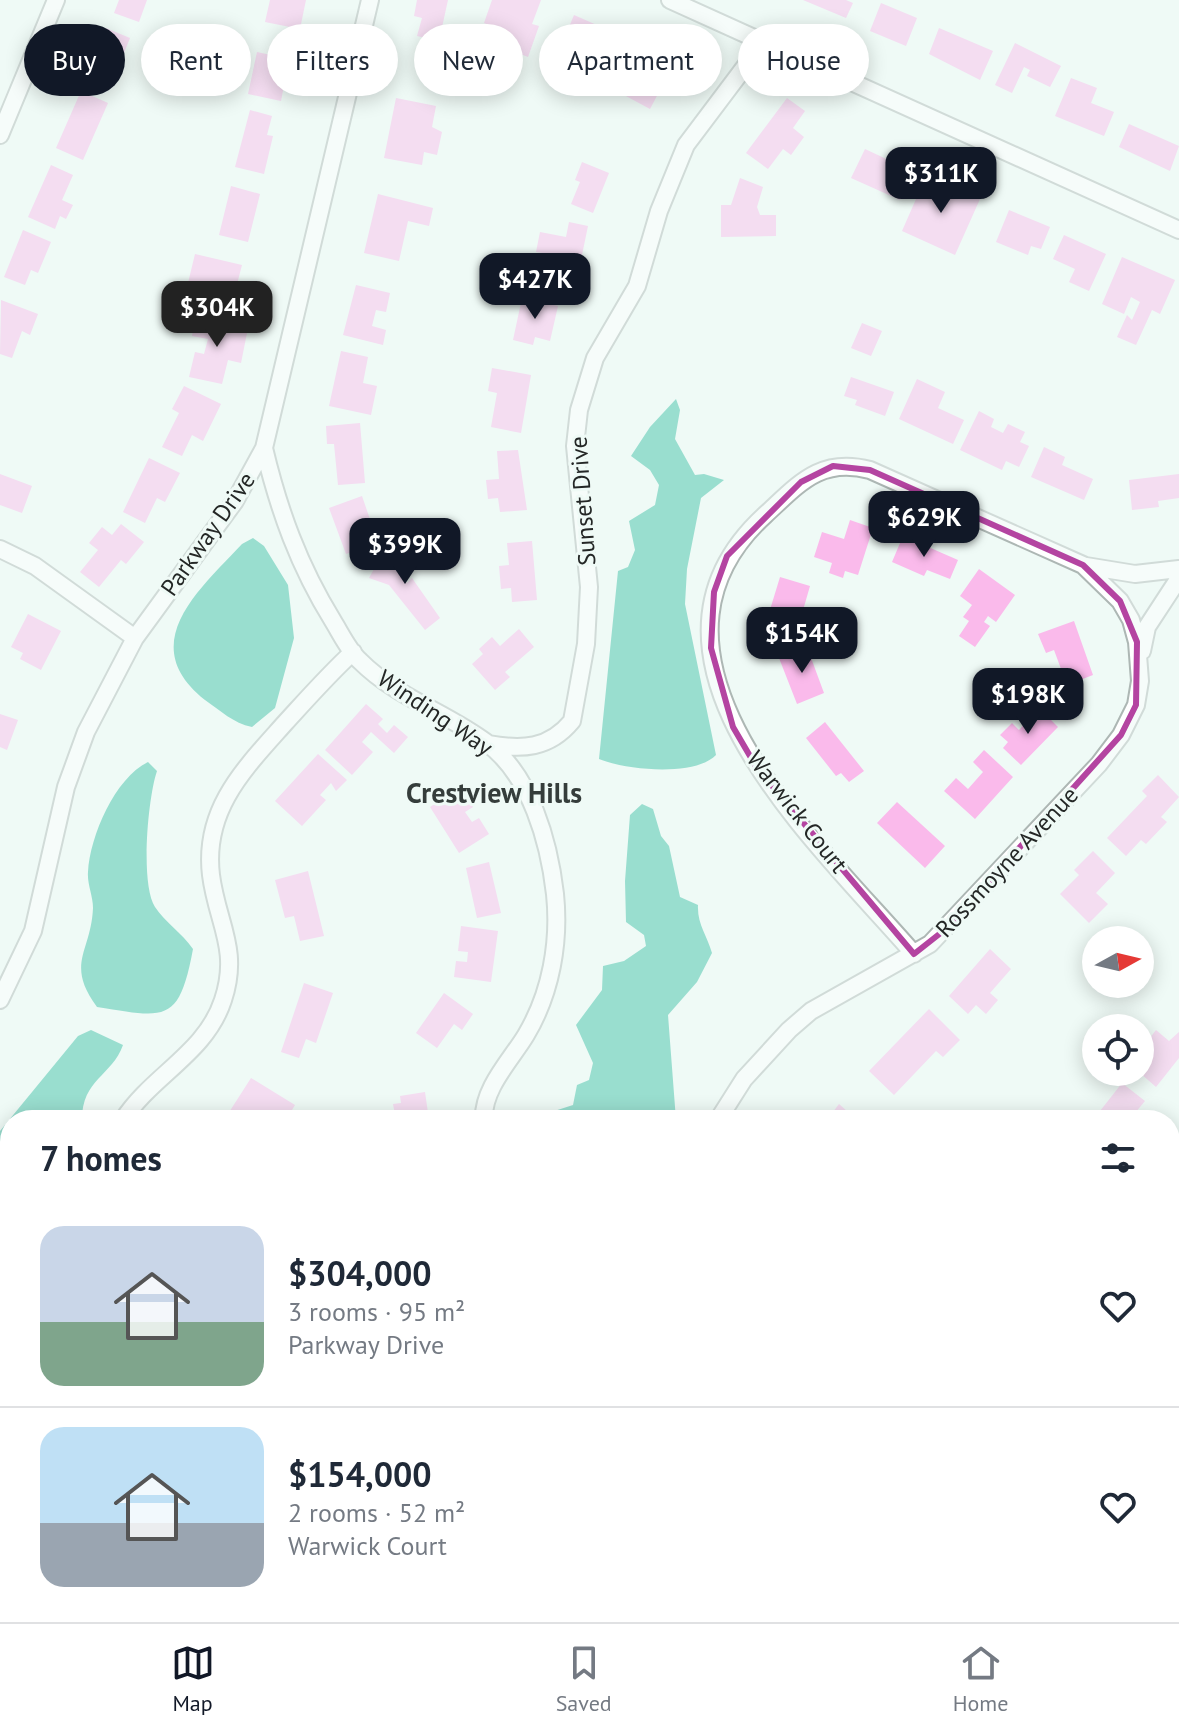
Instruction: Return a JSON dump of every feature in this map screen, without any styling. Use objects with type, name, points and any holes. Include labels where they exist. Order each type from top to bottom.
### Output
[{"type":"street","points":[[0,135],[56,0]]},
{"type":"street","name":"Parkway Drive","points":[[0,1000],[33,931],[71,773],[86,732],[135,638],[235,501],[264,448],[370,0]]},
{"type":"street","points":[[670,0],[738,29]]},
{"type":"street","name":"Sunset Drive","points":[[534,748],[565,730],[577,705],[589,587],[575,446],[579,410],[595,358],[637,286],[659,211],[686,145],[738,76]]},
{"type":"street","points":[[869,88],[1179,230]]},
{"type":"street","name":"Winding Way","points":[[264,448],[285,529],[305,576],[353,652],[406,698],[488,744],[521,783],[543,830],[555,894],[555,942],[539,1010],[494,1085],[485,1110]]},
{"type":"street","name":"Warwick Court","points":[[914,954],[757,768],[733,727],[711,648],[714,592],[727,556],[743,535],[801,482],[833,466],[870,470],[1083,565]]},
{"type":"street","points":[[0,549],[35,566],[135,638]]},
{"type":"street","points":[[1083,565],[1135,574],[1179,569]]},
{"type":"street","name":"Rossmoyne Avenue","points":[[1083,565],[1120,601],[1131,620],[1139,660]]},
{"type":"street","name":"Rossmoyne Avenue","points":[[725,1110],[764,1055],[811,1011],[914,954],[947,928],[1106,755],[1121,735],[1136,705],[1139,660],[1147,627],[1179,578]]},
{"type":"street","points":[[129,1110],[205,1035],[222,1003],[229,973],[230,946],[215,894],[210,858],[220,805],[241,772],[353,652]]},
{"type":"street","points":[[488,744],[534,748]]},
{"type":"street","points":[[521,783],[523,762],[534,748]]},
{"type":"highlighted area","points":[[833,466],[870,470],[1083,565],[1120,601],[1137,642],[1136,705],[1121,735],[947,928],[914,954],[757,768],[733,727],[711,648],[714,592],[727,556],[801,482]]},
{"type":"shaded area","points":[[676,399],[680,410],[675,439],[695,475],[704,474],[724,480],[701,498],[687,569],[685,604],[716,755],[706,762],[677,769],[642,768],[599,759],[618,571],[628,567],[635,550],[629,521],[655,505],[659,485],[650,470],[631,456],[650,427]]},
{"type":"shaded area","points":[[253,538],[264,546],[288,585],[294,638],[275,708],[252,727],[239,723],[205,700],[184,679],[175,658],[174,638],[193,598],[242,544]]},
{"type":"shaded area","points":[[148,762],[157,771],[147,840],[150,896],[159,912],[193,949],[182,991],[175,1003],[166,1010],[139,1013],[97,1007],[88,992],[81,968],[93,908],[88,876],[90,858],[99,826],[115,794],[136,770]]},
{"type":"shaded area","points":[[642,804],[653,809],[661,836],[669,846],[680,897],[698,905],[701,924],[712,953],[697,982],[668,1015],[675,1110],[557,1110],[573,1105],[577,1085],[589,1080],[593,1063],[576,1025],[602,990],[603,966],[624,961],[646,946],[644,935],[626,922],[625,881],[630,815]]},
{"type":"shaded area","points":[[91,1030],[123,1045],[112,1064],[92,1086],[83,1110],[17,1110],[78,1036]]},
{"type":"building","points":[[119,0],[147,0],[139,22],[114,13]]},
{"type":"building","points":[[270,0],[306,0],[301,24],[265,22]]},
{"type":"building","points":[[417,0],[448,0],[443,24],[420,24],[422,18],[414,16]]},
{"type":"building","points":[[492,0],[541,0],[532,24],[539,26],[528,57],[523,55],[523,24],[484,23]]},
{"type":"building","points":[[803,0],[846,0],[853,3],[846,18]]},
{"type":"building","points":[[881,3],[917,18],[906,46],[870,31]]},
{"type":"building","points":[[574,15],[594,24],[570,24]]},
{"type":"building","points":[[939,28],[993,51],[980,80],[929,54]]},
{"type":"building","points":[[1015,43],[1061,66],[1050,87],[1027,76],[1030,70],[1024,67],[1012,93],[995,85]]},
{"type":"building","points":[[257,52],[267,54],[267,96],[282,96],[281,101],[251,95]]},
{"type":"building","points":[[1071,78],[1097,88],[1091,103],[1114,112],[1104,136],[1055,116]]},
{"type":"building","points":[[79,96],[92,96],[108,103],[83,160],[56,148]]},
{"type":"building","points":[[626,96],[657,96],[650,109]]},
{"type":"building","points":[[396,98],[436,106],[432,127],[442,132],[437,155],[424,152],[422,165],[384,158]]},
{"type":"building","points":[[787,98],[805,111],[793,128],[804,137],[791,155],[783,149],[768,169],[746,153]]},
{"type":"building","points":[[250,110],[272,116],[267,135],[273,136],[264,174],[235,167]]},
{"type":"building","points":[[1129,124],[1179,146],[1170,171],[1119,147]]},
{"type":"building","points":[[865,149],[897,164],[900,158],[916,165],[900,200],[851,178]]},
{"type":"building","points":[[582,162],[609,173],[593,213],[571,204],[580,182],[575,180]]},
{"type":"building","points":[[51,165],[73,175],[62,200],[73,205],[66,219],[60,216],[55,229],[28,217]]},
{"type":"building","points":[[927,174],[948,183],[944,192],[958,198],[961,190],[980,199],[955,255],[902,231]]},
{"type":"building","points":[[740,178],[763,187],[757,207],[760,215],[776,215],[776,236],[721,237],[721,205],[731,205]]},
{"type":"building","points":[[231,186],[260,194],[248,242],[219,235]]},
{"type":"building","points":[[378,194],[433,208],[429,226],[408,221],[399,261],[364,253]]},
{"type":"building","points":[[1009,210],[1050,227],[1041,249],[1031,246],[1028,255],[996,242]]},
{"type":"building","points":[[569,222],[588,226],[576,284],[544,277],[549,254],[536,252],[540,232],[566,237]]},
{"type":"building","points":[[23,230],[51,242],[38,273],[31,270],[25,285],[4,277]]},
{"type":"building","points":[[1064,235],[1106,254],[1089,291],[1069,282],[1075,269],[1053,259]]},
{"type":"building","points":[[195,254],[242,265],[230,311],[205,305],[209,288],[188,283]]},
{"type":"building","points":[[1122,257],[1175,280],[1160,314],[1152,310],[1136,345],[1117,337],[1127,315],[1132,320],[1140,302],[1131,297],[1124,314],[1102,304]]},
{"type":"building","points":[[356,285],[390,293],[386,312],[376,310],[372,326],[386,330],[383,345],[343,335]]},
{"type":"building","points":[[522,298],[558,306],[550,341],[535,337],[533,345],[513,340]]},
{"type":"building","points":[[1,300],[38,314],[30,335],[22,331],[12,358],[0,354]]},
{"type":"building","points":[[196,316],[248,328],[241,363],[228,360],[222,384],[189,377],[195,352],[204,354],[208,339],[192,336]]},
{"type":"building","points":[[862,323],[882,331],[871,356],[851,348]]},
{"type":"building","points":[[341,351],[368,357],[363,383],[377,386],[371,415],[329,406]]},
{"type":"building","points":[[492,368],[531,375],[521,433],[491,427],[497,393],[488,391]]},
{"type":"building","points":[[851,377],[894,392],[885,416],[855,405],[857,400],[844,396]]},
{"type":"building","points":[[917,379],[945,392],[938,408],[964,420],[953,444],[899,419]]},
{"type":"building","points":[[184,386],[221,404],[203,441],[192,435],[182,456],[162,447],[179,413],[172,409]]},
{"type":"building","points":[[979,411],[994,419],[991,427],[1003,433],[1008,424],[1025,432],[1020,442],[1029,446],[1019,467],[1006,461],[1002,470],[960,450]]},
{"type":"building","points":[[360,423],[365,483],[338,485],[334,444],[327,444],[326,426]]},
{"type":"building","points":[[1044,447],[1065,457],[1062,465],[1093,479],[1084,500],[1031,477]]},
{"type":"building","points":[[518,450],[527,510],[500,512],[498,498],[488,499],[486,480],[499,479],[497,451]]},
{"type":"building","points":[[149,458],[180,473],[165,502],[157,498],[145,523],[123,512]]},
{"type":"building","points":[[0,474],[32,486],[22,513],[0,505]]},
{"type":"building","points":[[1179,474],[1179,498],[1158,501],[1159,507],[1132,510],[1129,480]]},
{"type":"building","points":[[362,496],[374,531],[364,534],[369,546],[346,554],[329,508]]},
{"type":"building","points":[[850,520],[873,528],[858,575],[845,571],[843,578],[829,573],[832,563],[814,557],[822,532],[844,539]]},
{"type":"building","points":[[121,524],[144,542],[126,564],[121,560],[99,587],[80,572],[98,550],[89,543],[102,527],[112,535]]},
{"type":"building","points":[[903,536],[958,560],[950,579],[927,570],[924,576],[892,562]]},
{"type":"building","points":[[532,541],[537,600],[512,602],[511,588],[501,589],[499,566],[509,565],[507,543]]},
{"type":"building","points":[[403,548],[415,568],[401,576],[407,583],[412,578],[440,618],[425,630],[389,585],[369,578],[380,558]]},
{"type":"building","points":[[979,569],[1015,595],[996,622],[988,616],[984,622],[990,626],[975,647],[959,636],[969,621],[963,617],[972,605],[960,596]]},
{"type":"building","points":[[780,577],[810,586],[795,638],[773,631],[778,615],[769,613]]},
{"type":"building","points":[[810,608],[831,613],[826,632],[805,627]]},
{"type":"building","points":[[28,614],[61,631],[41,670],[20,659],[23,653],[11,647]]},
{"type":"building","points":[[1074,621],[1093,675],[1067,685],[1054,650],[1046,653],[1038,634]]},
{"type":"building","points":[[519,629],[534,647],[505,672],[510,677],[495,690],[472,664],[483,654],[479,649],[492,637],[500,646]]},
{"type":"building","points":[[807,647],[824,693],[797,704],[779,658]]},
{"type":"building","points":[[366,704],[383,719],[378,724],[387,733],[394,725],[408,737],[394,753],[371,732],[362,742],[373,752],[352,775],[325,750]]},
{"type":"building","points":[[1039,708],[1058,727],[1021,765],[1003,748],[1008,742],[1000,735],[1012,723],[1019,730]]},
{"type":"building","points":[[0,714],[18,720],[7,750],[0,747]]},
{"type":"building","points":[[825,722],[864,771],[849,782],[841,773],[836,776],[806,738]]},
{"type":"building","points":[[984,750],[1013,777],[975,819],[944,791],[956,778],[968,789],[983,772],[973,762]]},
{"type":"building","points":[[318,754],[347,780],[336,791],[331,783],[320,795],[326,800],[302,826],[275,801]]},
{"type":"building","points":[[1158,775],[1179,797],[1161,817],[1167,822],[1146,844],[1141,840],[1126,856],[1107,838],[1147,796],[1142,791]]},
{"type":"building","points":[[461,787],[473,807],[465,812],[472,822],[479,818],[489,834],[459,853],[430,807]]},
{"type":"building","points":[[897,802],[945,846],[925,868],[877,823]]},
{"type":"building","points":[[1093,851],[1115,873],[1096,893],[1108,904],[1089,923],[1060,894],[1079,875],[1074,870]]},
{"type":"building","points":[[489,862],[501,913],[477,918],[466,868]]},
{"type":"building","points":[[308,871],[324,936],[300,941],[294,916],[285,918],[275,880]]},
{"type":"building","points":[[461,926],[498,931],[491,982],[454,977],[456,961],[467,962],[468,952],[458,951]]},
{"type":"building","points":[[990,949],[1011,969],[990,993],[998,1000],[986,1014],[976,1005],[968,1014],[949,996]]},
{"type":"building","points":[[304,983],[333,993],[316,1043],[306,1039],[299,1058],[281,1052]]},
{"type":"building","points":[[444,993],[473,1014],[462,1030],[454,1024],[437,1048],[416,1033]]},
{"type":"building","points":[[929,1009],[960,1040],[943,1057],[936,1051],[894,1095],[869,1071]]},
{"type":"building","points":[[1156,1030],[1169,1041],[1179,1032],[1179,1058],[1156,1087],[1154,1085]]},
{"type":"building","points":[[251,1078],[295,1105],[292,1110],[230,1110]]},
{"type":"building","points":[[1120,1086],[1126,1086],[1145,1101],[1138,1110],[1101,1110]]},
{"type":"building","points":[[425,1092],[428,1110],[394,1110],[393,1104],[401,1103],[400,1096]]},
{"type":"district","name":"Crestview Hills","points":[[494,793]]}]
